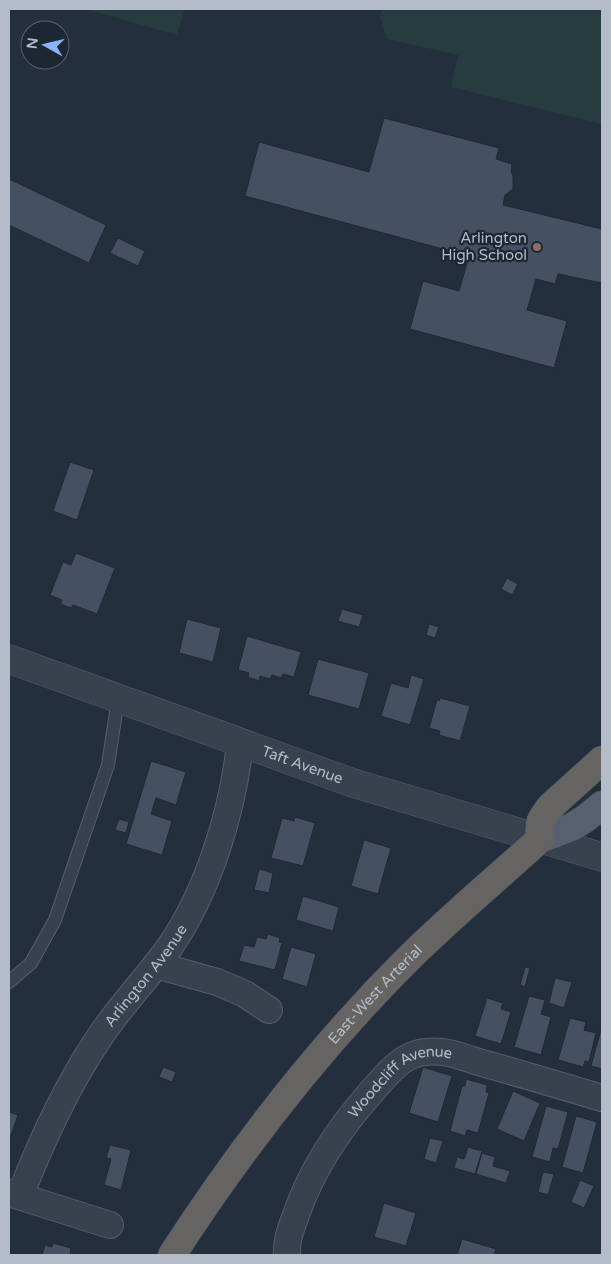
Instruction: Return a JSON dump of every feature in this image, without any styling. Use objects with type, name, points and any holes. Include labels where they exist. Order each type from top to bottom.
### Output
[{"type":"highway","points":[[540,839],[538,827],[550,807],[602,760]]},
{"type":"highway","name":"East-West Arterial","points":[[172,1255],[254,1138],[298,1080],[331,1042],[377,991],[436,931],[540,839]]},
{"type":"main road","points":[[540,839],[572,827],[602,805]]},
{"type":"street","name":"Taft Avenue","points":[[9,659],[353,783],[602,857]]},
{"type":"street","name":"Arlington Avenue","points":[[110,1225],[14,1194],[33,1162],[49,1126],[83,1062],[114,1016],[170,946],[197,900],[226,819],[238,765],[240,743]]},
{"type":"street","points":[[156,965],[217,982],[245,994],[269,1010]]},
{"type":"street","name":"Woodcliff Avenue","points":[[287,1255],[289,1233],[299,1205],[312,1176],[329,1147],[346,1122],[378,1084],[406,1058],[426,1052],[444,1052],[602,1098]]},
{"type":"lane","points":[[9,982],[31,962],[55,920],[108,765],[118,699]]},
{"type":"green space","points":[[86,9],[185,9],[177,35]]},
{"type":"green space","points":[[382,9],[602,9],[602,124],[451,87],[458,55],[387,39],[380,16]]},
{"type":"building","points":[[384,118],[499,148],[496,159],[512,164],[511,171],[513,176],[513,189],[505,195],[503,205],[602,229],[602,283],[558,274],[555,284],[536,279],[527,310],[567,321],[554,368],[410,329],[423,281],[459,291],[469,256],[245,196],[259,142],[369,172]]},
{"type":"building","points":[[9,179],[106,225],[89,263],[9,225]]},
{"type":"building","points":[[118,238],[145,251],[138,266],[110,253]]},
{"type":"building","points":[[70,462],[94,470],[77,520],[53,511]]},
{"type":"building","points":[[76,553],[115,568],[97,614],[73,605],[71,608],[61,604],[62,600],[50,595],[63,562],[71,565]]},
{"type":"building","points":[[507,578],[518,584],[512,595],[501,589]]},
{"type":"building","points":[[342,609],[363,615],[359,627],[338,621]]},
{"type":"building","points":[[187,619],[221,628],[213,662],[179,653]]},
{"type":"building","points":[[429,624],[439,627],[435,638],[426,635]]},
{"type":"building","points":[[247,636],[301,652],[294,677],[283,674],[281,678],[272,675],[270,679],[260,676],[259,681],[248,677],[249,673],[238,670]]},
{"type":"building","points":[[318,659],[369,673],[359,709],[308,695]]},
{"type":"building","points":[[411,675],[424,679],[410,725],[381,716],[391,683],[408,688]]},
{"type":"building","points":[[440,698],[470,706],[460,741],[439,735],[440,731],[429,728],[437,700],[439,701]]},
{"type":"building","points":[[151,761],[186,772],[176,805],[156,798],[151,814],[172,821],[162,855],[126,844]]},
{"type":"building","points":[[295,817],[315,823],[303,866],[271,858],[282,818],[294,821]]},
{"type":"building","points":[[119,819],[129,822],[126,833],[115,830]]},
{"type":"building","points":[[364,840],[391,848],[378,894],[351,886]]},
{"type":"building","points":[[259,869],[273,873],[269,893],[254,890]]},
{"type":"building","points":[[303,896],[339,907],[333,931],[296,920]]},
{"type":"building","points":[[268,934],[280,938],[279,942],[282,943],[275,970],[239,961],[244,945],[254,947],[257,937],[266,939]]},
{"type":"building","points":[[291,947],[316,954],[307,987],[282,979]]},
{"type":"building","points":[[525,967],[530,968],[525,987],[520,985]]},
{"type":"building","points":[[555,978],[572,982],[564,1008],[549,1003]]},
{"type":"building","points":[[529,996],[545,1000],[541,1014],[551,1017],[541,1055],[514,1047]]},
{"type":"building","points":[[487,998],[503,1003],[501,1009],[511,1012],[501,1044],[475,1036]]},
{"type":"building","points":[[570,1018],[586,1022],[584,1030],[596,1033],[589,1062],[585,1061],[583,1067],[558,1060]]},
{"type":"building","points":[[602,1026],[602,1069],[591,1066]]},
{"type":"building","points":[[163,1067],[176,1072],[172,1082],[159,1077]]},
{"type":"building","points":[[423,1067],[452,1076],[438,1122],[409,1113]]},
{"type":"building","points":[[466,1079],[487,1085],[486,1092],[489,1093],[478,1133],[467,1130],[465,1136],[450,1131],[462,1086],[465,1086]]},
{"type":"building","points":[[513,1091],[540,1103],[524,1141],[497,1129]]},
{"type":"building","points":[[546,1106],[568,1112],[558,1149],[553,1148],[550,1162],[532,1157]]},
{"type":"building","points":[[9,1112],[18,1115],[9,1141]]},
{"type":"building","points":[[576,1116],[597,1122],[583,1173],[562,1167]]},
{"type":"building","points":[[430,1138],[443,1141],[436,1163],[424,1159]]},
{"type":"building","points":[[110,1145],[131,1150],[121,1190],[104,1185],[111,1159],[106,1158]]},
{"type":"building","points":[[468,1147],[482,1151],[475,1174],[454,1168],[457,1157],[464,1159]]},
{"type":"building","points":[[482,1153],[495,1157],[493,1166],[510,1171],[506,1183],[476,1174]]},
{"type":"building","points":[[543,1172],[554,1174],[548,1195],[538,1192]]},
{"type":"building","points":[[580,1180],[594,1186],[584,1208],[571,1202]]},
{"type":"building","points":[[384,1203],[416,1213],[406,1246],[374,1237]]},
{"type":"building","points":[[462,1239],[496,1249],[494,1255],[457,1255]]},
{"type":"building","points":[[53,1243],[71,1248],[70,1253],[77,1255],[42,1255],[45,1245],[52,1247]]},
{"type":"place","name":"Arlington High School","points":[[537,247]]}]
